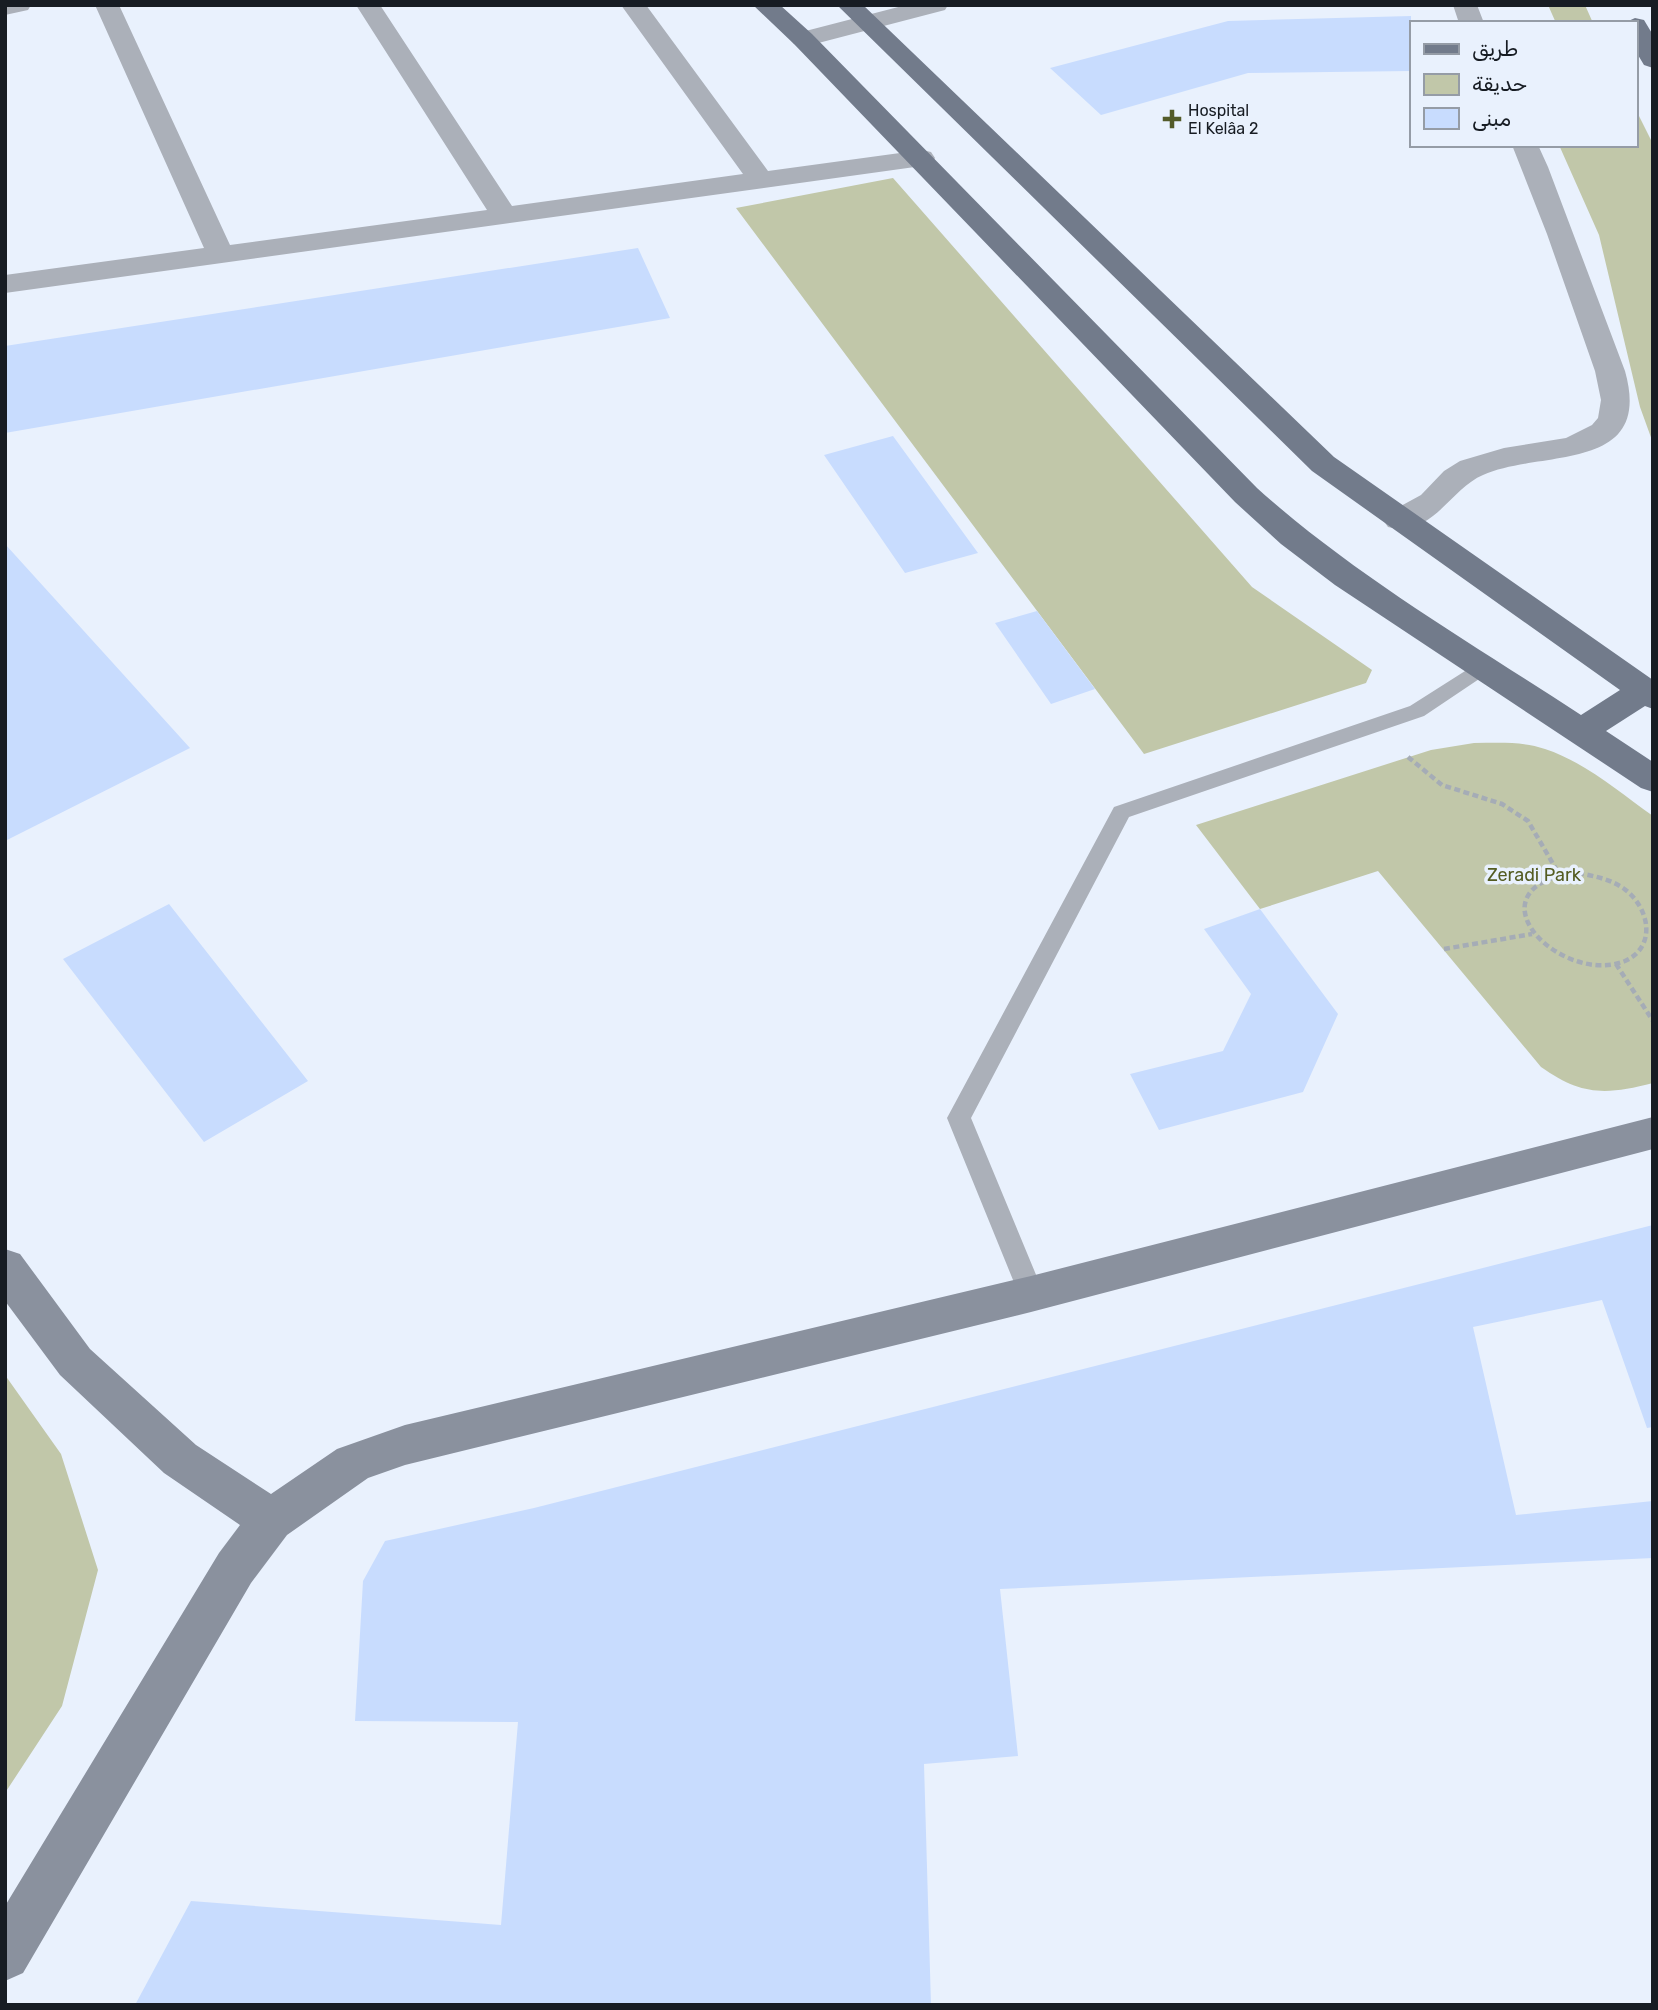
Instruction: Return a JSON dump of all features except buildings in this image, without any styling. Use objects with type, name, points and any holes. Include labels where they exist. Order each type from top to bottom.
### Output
[{"type":"main road","points":[[765,5],[803,39],[922,158],[1246,495],[1292,537],[1347,577],[1653,779]]},
{"type":"main road","points":[[1625,5],[1633,21]]},
{"type":"main road","points":[[859,14],[1323,464],[1648,694],[1582,730]]},
{"type":"main road","points":[[1637,29],[1647,54]]},
{"type":"street","points":[[5,8],[19,5]]},
{"type":"street","points":[[107,5],[221,256]]},
{"type":"street","points":[[368,5],[505,215]]},
{"type":"street","points":[[633,5],[761,180]]},
{"type":"street","points":[[803,39],[859,14],[936,5]]},
{"type":"street","points":[[1399,520],[1436,500],[1449,482],[1469,468],[1503,456],[1561,449],[1584,442],[1603,432],[1615,418],[1616,400],[1609,370],[1553,207],[1526,147]]},
{"type":"street","points":[[5,284],[922,158]]},
{"type":"street","points":[[5,1955],[235,1568],[271,1520],[353,1463],[405,1445],[1031,1294],[1653,1133]]},
{"type":"street","points":[[5,1267],[75,1362],[180,1459],[271,1520]]},
{"type":"lane","points":[[1031,1294],[959,1118],[1121,812],[1417,710],[1483,666]]},
{"type":"path","points":[[1408,757],[1442,785],[1502,804],[1528,821],[1559,874]]},
{"type":"path","points":[[1559,874],[1588,875],[1617,884],[1633,895],[1646,916],[1649,925],[1648,939],[1640,952],[1616,964],[1585,965],[1564,959],[1545,948],[1532,934],[1524,919],[1524,903],[1530,890],[1542,880],[1559,874]]},
{"type":"path","points":[[1646,916],[1653,915]]},
{"type":"path","points":[[1444,949],[1532,934]]},
{"type":"path","points":[[1616,964],[1653,1021]]},
{"type":"green space","points":[[1548,5],[1585,5],[1592,21],[1555,21]]},
{"type":"green space","points":[[1637,112],[1653,144],[1653,443],[1640,407],[1599,235],[1560,147],[1637,147]]},
{"type":"green space","points":[[893,178],[1252,587],[1372,670],[1366,683],[1144,754],[736,208]]},
{"type":"green space","name":"Zeradi Park","points":[[1474,743],[1528,745],[1560,755],[1601,778],[1653,816],[1653,1083],[1621,1090],[1595,1090],[1569,1083],[1541,1067],[1378,871],[1260,909],[1196,825],[1431,750]]},
{"type":"green space","points":[[5,1375],[61,1454],[98,1570],[62,1706],[5,1793]]},
{"type":"place","name":"Hospital El Kelâa 2","points":[[1172,119]]}]
